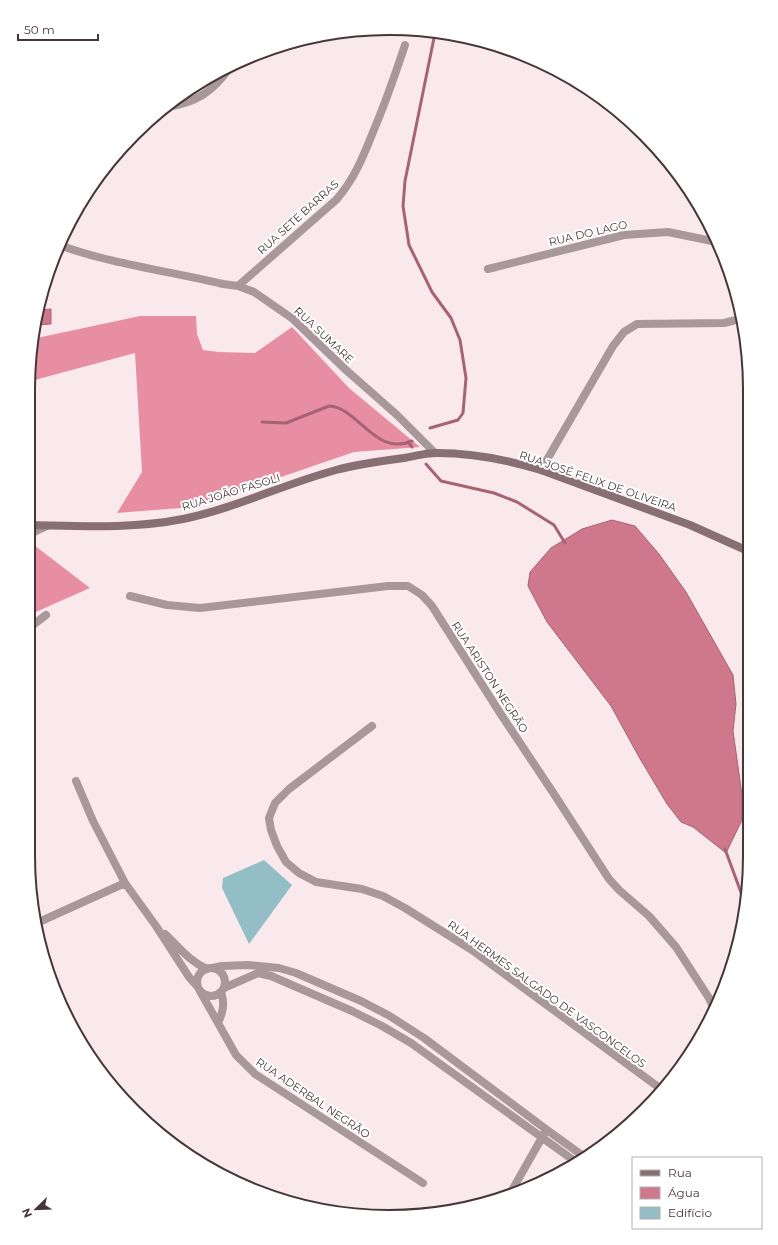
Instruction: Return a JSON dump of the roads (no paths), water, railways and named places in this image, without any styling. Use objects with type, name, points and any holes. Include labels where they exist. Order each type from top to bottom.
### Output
[{"type":"main road","name":"RUA JOSÉ FELIX DE OLIVEIRA","points":[[435,453],[481,457],[521,464],[541,470],[690,525],[743,549]]},
{"type":"main road","name":"RUA JOÃO FASOLI","points":[[35,525],[118,526],[153,524],[184,519],[214,511],[336,470],[435,453]]},
{"type":"street","name":"RUA SETE BARRAS","points":[[238,286],[288,240],[336,200],[346,188],[359,165],[389,92],[404,45]]},
{"type":"street","points":[[176,106],[182,105],[199,97],[212,88],[224,76]]},
{"type":"street","name":"RUA DO LAGO","points":[[488,269],[624,235],[668,232],[710,241]]},
{"type":"street","name":"RUA SUMARE","points":[[65,247],[125,263],[238,286],[254,292],[293,319],[346,370],[398,415],[435,453]]},
{"type":"street","points":[[541,470],[609,353],[624,332],[637,324],[724,323],[736,320]]},
{"type":"street","points":[[35,532],[47,526]]},
{"type":"street","name":"RUA ARISTON NEGRÃO","points":[[130,596],[167,605],[200,608],[388,586],[408,586],[422,595],[432,606],[609,879],[619,890],[649,916],[676,947],[711,1002]]},
{"type":"street","points":[[35,623],[46,615]]},
{"type":"street","name":"RUA HERMES SALGADO DE VASCONCELOS","points":[[372,726],[289,789],[275,803],[269,818],[271,830],[276,846],[286,862],[298,873],[316,882],[362,888],[383,896],[405,908],[472,950],[657,1086]]},
{"type":"street","name":"RUA ADERBAL NEGRÃO","points":[[76,781],[93,821],[125,883],[156,926],[189,977],[199,988],[228,1044],[236,1055],[255,1074],[423,1183]]},
{"type":"street","points":[[41,921],[125,883]]},
{"type":"street","points":[[156,926],[189,959],[197,964],[210,968],[217,969],[223,975],[225,984],[218,995],[210,996],[203,994],[199,988],[197,980],[202,971],[210,968],[222,966],[258,966],[279,968],[296,973],[361,1000],[407,1026],[580,1154]]},
{"type":"street","points":[[222,990],[258,973],[271,976],[316,995],[382,1026],[411,1043],[572,1159]]},
{"type":"street","points":[[316,995],[320,983]]},
{"type":"street","points":[[218,1023],[223,1007],[222,990]]},
{"type":"street","points":[[514,1187],[547,1130]]},
{"type":"water","points":[[51,309],[51,324],[41,325],[44,310]]},
{"type":"water","points":[[612,520],[635,526],[659,554],[686,592],[733,675],[736,704],[733,731],[742,795],[742,820],[726,853],[693,827],[681,822],[667,804],[611,706],[547,622],[528,586],[530,572],[551,548],[582,529]]},
{"type":"waterway","points":[[430,428],[458,420],[463,413],[466,378],[460,340],[451,318],[432,292],[409,245],[403,206],[405,181],[434,38]]},
{"type":"waterway","points":[[262,422],[286,423],[329,406],[339,408],[349,414],[377,437],[388,442],[399,444],[412,441]]},
{"type":"waterway","points":[[408,442],[412,447]]},
{"type":"waterway","points":[[426,464],[441,481],[494,493],[517,502],[554,525],[565,543]]},
{"type":"waterway","points":[[725,849],[741,892]]}]
